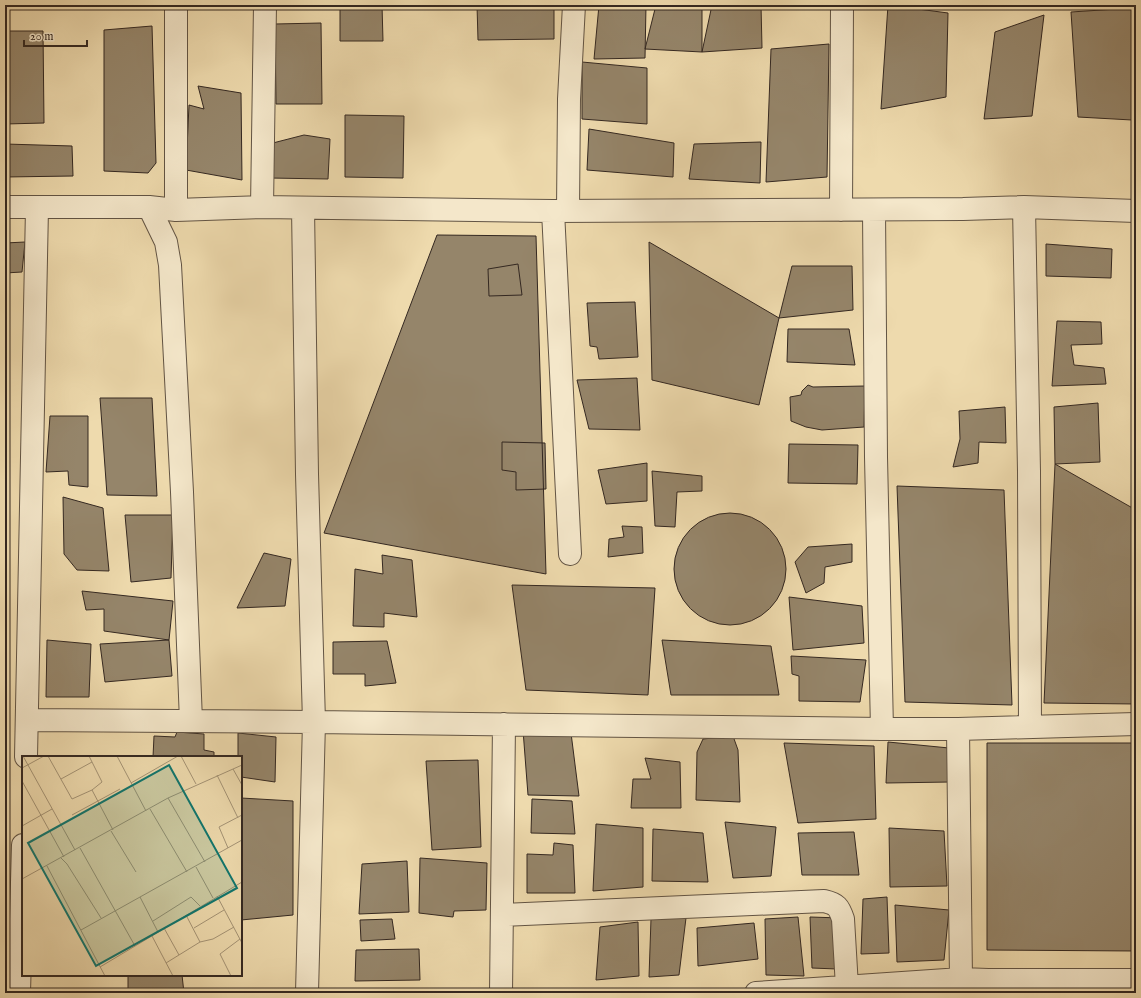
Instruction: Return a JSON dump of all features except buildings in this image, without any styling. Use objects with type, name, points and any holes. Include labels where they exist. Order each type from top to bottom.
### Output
[{"type":"street","points":[[176,5],[176,210]]},
{"type":"street","points":[[262,207],[265,5]]},
{"type":"street","points":[[570,554],[561,211],[574,5]]},
{"type":"street","points":[[841,210],[842,5]]},
{"type":"street","points":[[5,207],[149,207],[176,210],[262,207],[561,211],[963,210],[1024,207],[1136,211]]},
{"type":"street","points":[[149,207],[166,242],[170,265],[183,500],[191,721]]},
{"type":"street","points":[[1024,207],[1029,479],[1030,726]]},
{"type":"street","points":[[26,756],[37,208]]},
{"type":"street","points":[[303,208],[307,467],[314,722],[308,993]]},
{"type":"street","points":[[874,210],[876,457],[882,729]]},
{"type":"street","points":[[27,720],[882,729],[958,729],[1136,724]]},
{"type":"street","points":[[501,993],[504,724]]},
{"type":"street","points":[[958,729],[961,979]]},
{"type":"street","points":[[19,993],[22,882]]},
{"type":"street","points":[[502,915],[824,901],[832,903],[839,908],[843,919],[847,987]]},
{"type":"street","points":[[756,993],[961,979],[988,987],[1136,980]]}]
